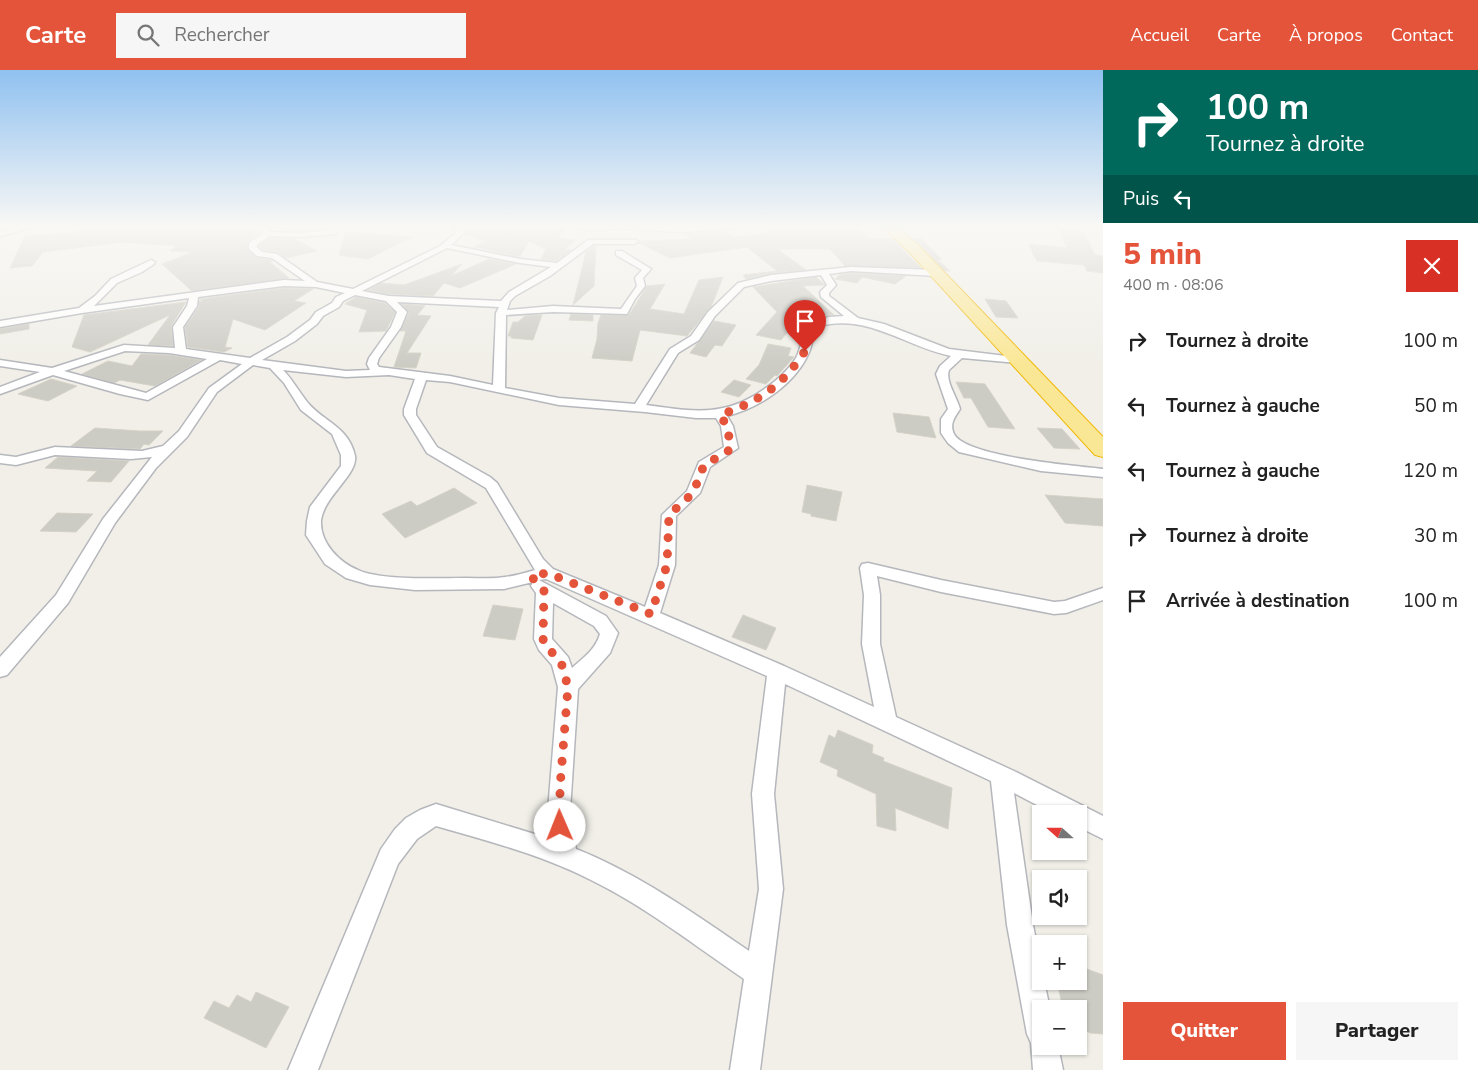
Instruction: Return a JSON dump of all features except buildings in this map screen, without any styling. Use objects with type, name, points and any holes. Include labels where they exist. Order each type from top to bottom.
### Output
[{"type":"highway","points":[[936,273],[1103,450]]},
{"type":"street","points":[[82,310],[98,298],[114,282],[136,272]]},
{"type":"street","points":[[284,283],[293,272]]},
{"type":"street","points":[[295,272],[316,284]]},
{"type":"street","points":[[0,670],[62,599],[108,522],[151,466],[187,430],[213,390],[251,362],[291,339],[314,322],[319,314],[336,305],[339,299],[395,272]]},
{"type":"street","points":[[499,389],[501,313],[512,294],[549,272]]},
{"type":"street","points":[[501,313],[553,309],[624,312],[631,298],[641,286],[639,278],[645,272]]},
{"type":"street","points":[[638,408],[674,352],[695,338],[711,314],[741,285],[771,278],[833,272]]},
{"type":"street","points":[[907,272],[936,273]]},
{"type":"street","points":[[824,273],[832,285],[824,292],[825,297],[854,319]]},
{"type":"street","points":[[0,324],[82,310],[284,283],[316,284],[389,299],[470,304],[505,304]]},
{"type":"street","points":[[181,352],[178,327],[192,306],[194,295]]},
{"type":"street","points":[[388,373],[375,369],[372,364],[396,327],[402,312],[389,299]]},
{"type":"street","points":[[0,391],[53,371],[124,348],[181,352],[346,374],[388,373],[422,376],[571,404],[638,408],[697,416],[720,415],[745,406],[762,397],[783,380],[805,351],[808,330],[812,325],[834,319],[854,319],[883,327],[929,347],[960,355],[1018,360]]},
{"type":"street","points":[[960,355],[944,366],[942,375],[953,403],[953,412],[948,416],[946,426],[947,435],[955,444],[964,449],[1042,467],[1103,473]]},
{"type":"street","points":[[0,363],[53,371],[124,392],[148,397],[153,396],[218,357]]},
{"type":"street","points":[[273,364],[288,381],[305,407],[337,432],[348,454],[348,466],[317,507],[314,535],[331,560],[352,574],[393,582],[486,584],[539,574],[651,614],[777,671],[1060,805]]},
{"type":"street","points":[[422,376],[410,415],[432,450],[485,480],[492,486],[536,563],[544,591],[543,639],[545,645],[561,662],[568,687],[559,811],[565,855]]},
{"type":"street","points":[[651,614],[667,565],[669,515],[693,493],[704,465],[731,448],[727,426],[720,415]]},
{"type":"street","points":[[0,460],[16,461],[55,451],[142,455],[167,449]]},
{"type":"street","points":[[886,722],[871,644],[872,595],[868,568],[942,586],[1054,608],[1066,607],[1103,594]]},
{"type":"street","points":[[544,591],[600,622],[609,633],[605,648],[581,669],[568,687]]},
{"type":"street","points":[[745,1070],[760,974],[770,889],[764,794],[777,671]]},
{"type":"street","points":[[1001,776],[1020,925],[1034,1000]]},
{"type":"street","points":[[303,1070],[385,866],[399,842],[414,825],[424,818],[436,815],[565,855],[619,881],[673,914],[760,974]]},
{"type":"street","points":[[1088,820],[1103,828]]},
{"type":"street","points":[[1046,1055],[1048,1070]]},
{"type":"route","points":[[560,826],[560,787],[568,687],[561,662],[545,645],[542,632],[544,591],[531,576],[547,573],[651,614],[667,565],[669,515],[693,493],[704,465],[731,448],[727,426],[720,415],[745,406],[762,397],[783,380],[805,351]]}]
